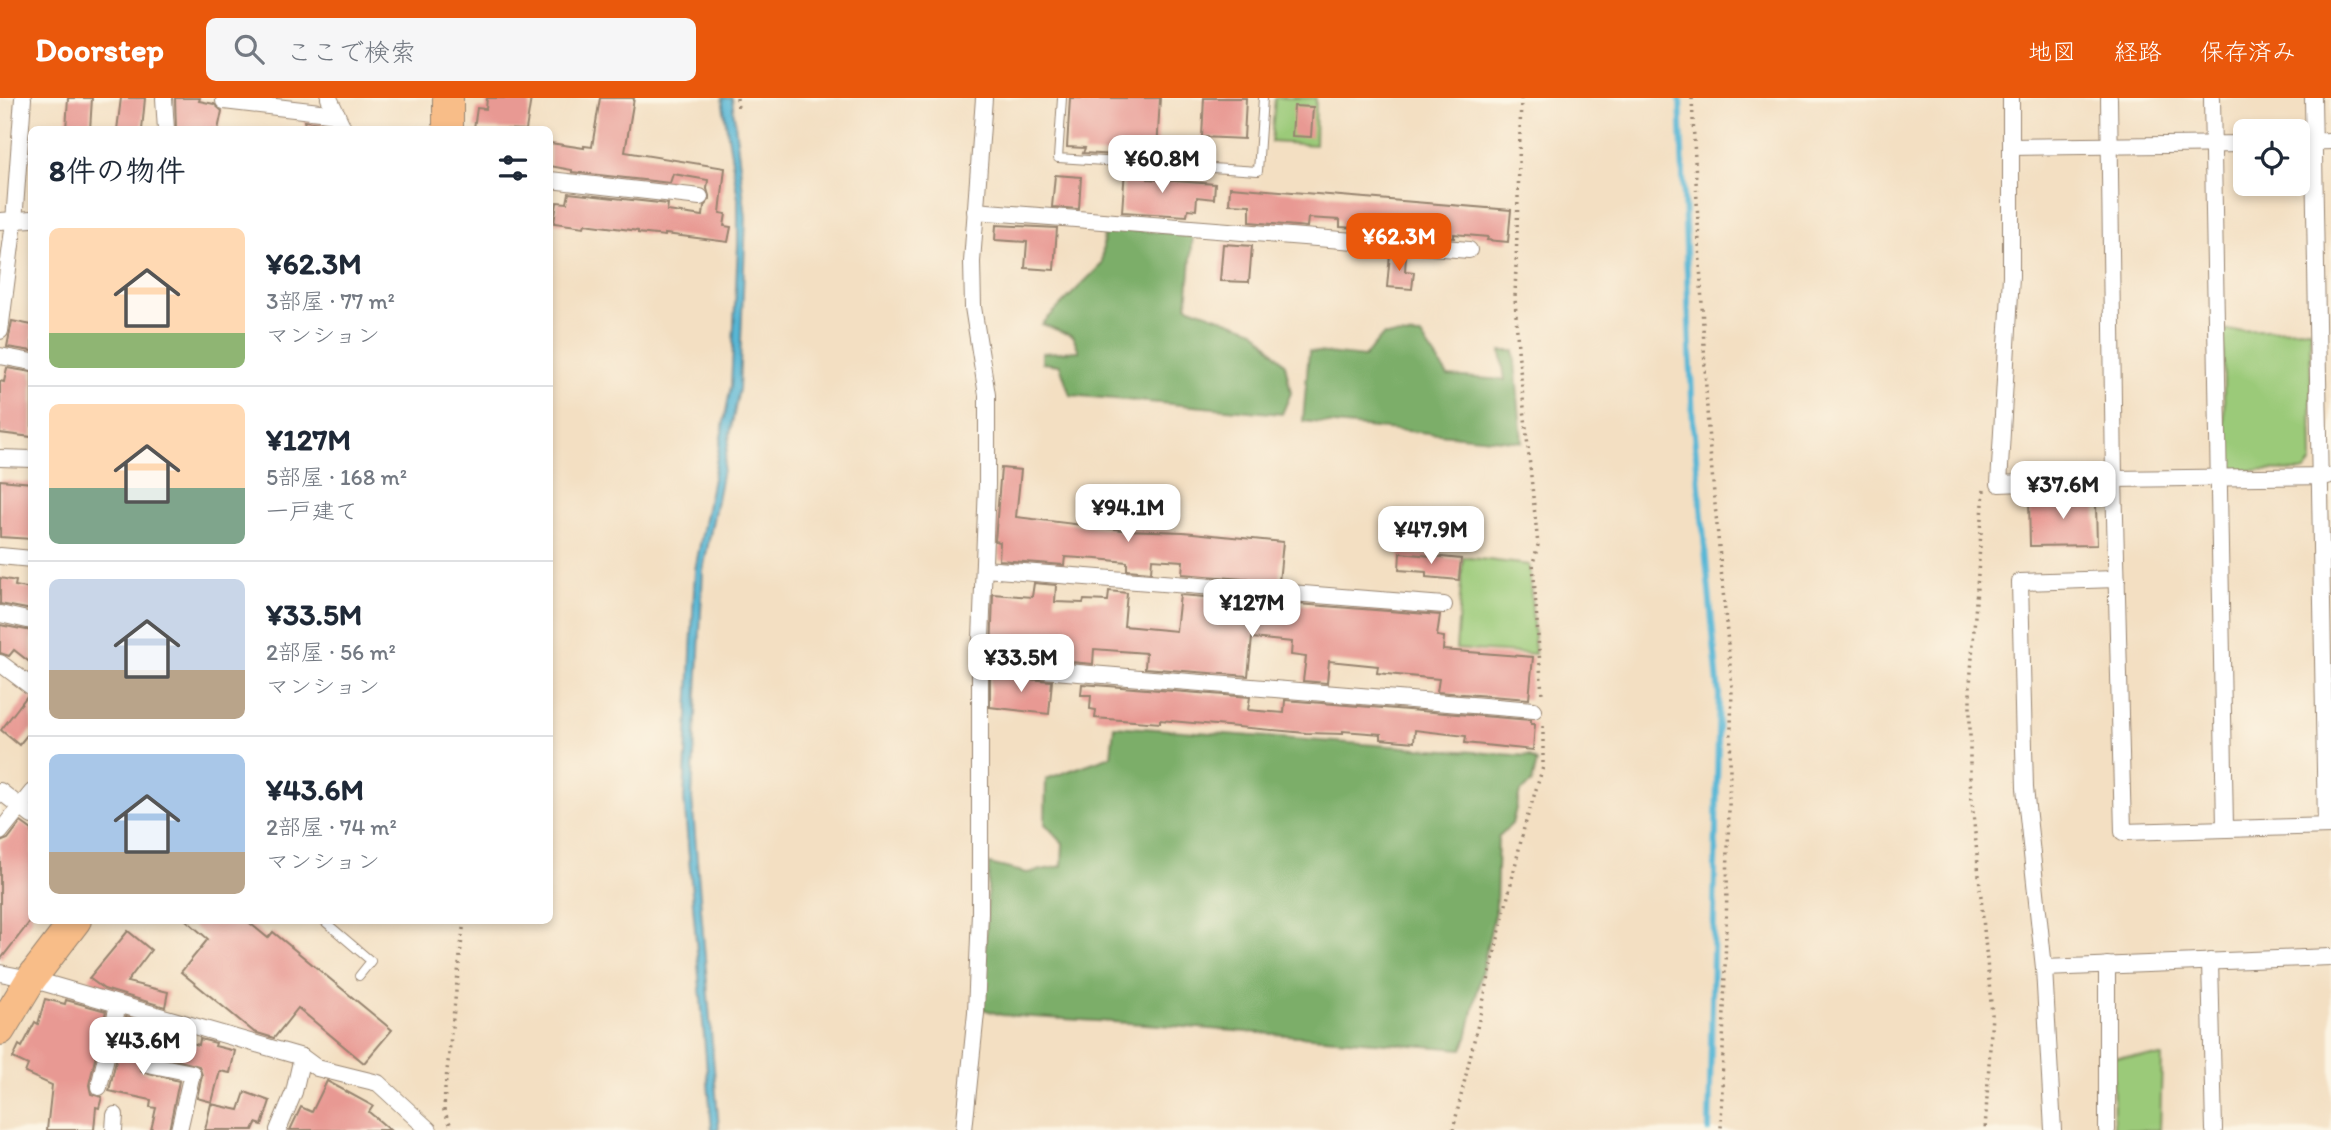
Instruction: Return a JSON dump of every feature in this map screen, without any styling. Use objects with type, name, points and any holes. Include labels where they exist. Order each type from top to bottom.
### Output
[{"type":"highway","points":[[448,98],[448,126]]},
{"type":"highway","points":[[0,1030],[31,979],[73,924]]},
{"type":"street","points":[[0,331],[7,221],[23,98]]},
{"type":"street","points":[[164,98],[166,126]]},
{"type":"street","points":[[329,98],[342,126]]},
{"type":"street","points":[[964,1130],[976,1013],[980,912],[980,665],[987,484],[987,395],[973,307],[975,211],[984,98]]},
{"type":"street","points":[[2011,98],[2011,276],[1999,484],[2114,479],[2325,476]]},
{"type":"street","points":[[2109,98],[2114,479],[2123,832],[2328,826],[2325,476],[2309,196]]},
{"type":"street","points":[[2213,98],[2225,828]]},
{"type":"street","points":[[2310,119],[2313,98]]},
{"type":"street","points":[[224,101],[338,114]]},
{"type":"street","points":[[2310,142],[2331,141]]},
{"type":"street","points":[[2012,147],[2233,144]]},
{"type":"street","points":[[553,180],[700,197]]},
{"type":"street","points":[[975,211],[1469,250]]},
{"type":"street","points":[[7,221],[28,219]]},
{"type":"street","points":[[0,356],[28,361]]},
{"type":"street","points":[[0,458],[28,459]]},
{"type":"street","points":[[0,556],[28,559]]},
{"type":"street","points":[[984,569],[1444,605]]},
{"type":"street","points":[[2053,1130],[2044,968],[2025,788],[2020,582],[2117,579]]},
{"type":"street","points":[[0,614],[28,620]]},
{"type":"street","points":[[0,663],[28,684]]},
{"type":"street","points":[[980,665],[1539,707]]},
{"type":"street","points":[[0,791],[26,811],[0,832]]},
{"type":"street","points":[[2044,968],[2331,957]]},
{"type":"street","points":[[2210,961],[2214,1130]]},
{"type":"street","points":[[2107,965],[2107,1130]]},
{"type":"street","points":[[0,973],[31,979],[302,1057],[317,1068],[378,1083],[429,1130]]},
{"type":"street","points":[[99,1087],[118,1006]]},
{"type":"street","points":[[159,1017],[148,1064],[192,1073],[179,1130]]},
{"type":"street","points":[[278,1130],[293,1092],[302,1057]]},
{"type":"lane","points":[[1062,98],[1058,158],[1258,171],[1263,98]]},
{"type":"lane","points":[[328,924],[371,961],[359,976]]},
{"type":"path","points":[[737,98],[738,109]]},
{"type":"path","points":[[1453,1130],[1524,828],[1543,766],[1533,563],[1538,545],[1515,297],[1521,98]]},
{"type":"path","points":[[1692,98],[1708,429],[1732,687],[1721,1130]]},
{"type":"path","points":[[1984,482],[1973,634],[1970,780],[1992,1014],[1985,1130]]},
{"type":"path","points":[[453,1130],[444,1111],[445,1089],[464,924]]},
{"type":"green space","points":[[1275,98],[1316,98],[1315,145],[1271,142]]},
{"type":"green space","points":[[1104,229],[1193,234],[1187,306],[1255,330],[1285,364],[1291,393],[1282,414],[1070,395],[1060,365],[1042,363],[1042,353],[1079,351],[1073,336],[1042,324],[1102,264]]},
{"type":"green space","points":[[2310,329],[2312,462],[2305,471],[2232,470],[2225,465],[2223,331]]},
{"type":"green space","points":[[1383,335],[1421,336],[1448,376],[1505,380],[1501,351],[1514,351],[1522,442],[1303,421],[1309,351],[1364,357]]},
{"type":"green space","points":[[1463,557],[1529,565],[1535,654],[1456,649]]},
{"type":"green space","points":[[1114,726],[1529,756],[1537,762],[1532,783],[1520,792],[1512,824],[1498,837],[1496,906],[1467,1038],[1462,1049],[1001,1015],[983,1009],[989,864],[1027,873],[1062,866],[1063,843],[1045,824],[1046,779],[1111,756]]},
{"type":"green space","points":[[2113,1056],[2162,1057],[2160,1130],[2114,1130]]},
{"type":"water","points":[[722,98],[732,98],[746,218],[739,389],[703,570],[692,798],[719,1130],[712,1130],[684,798],[695,570],[731,386],[738,198]]},
{"type":"building","points":[[68,98],[92,98],[90,126],[66,126]]},
{"type":"building","points":[[121,98],[145,98],[142,126],[118,126]]},
{"type":"building","points":[[175,98],[200,98],[199,101],[214,104],[222,111],[219,126],[176,126]]},
{"type":"building","points":[[487,98],[531,98],[527,126],[474,126],[477,108],[486,109]]},
{"type":"building","points":[[600,98],[634,98],[625,152],[725,168],[720,213],[726,214],[724,226],[731,227],[728,242],[638,233],[585,224],[584,227],[554,223],[557,202],[567,203],[569,193],[668,204],[667,211],[703,216],[704,206],[710,199],[708,180],[673,174],[670,183],[572,172],[553,167],[553,143],[592,147]]},
{"type":"building","points":[[1070,98],[1160,98],[1157,151],[1149,150],[1149,157],[1083,153],[1085,148],[1067,147]]},
{"type":"building","points":[[1204,98],[1246,98],[1244,139],[1202,137]]},
{"type":"building","points":[[1294,106],[1313,107],[1311,137],[1292,136]]},
{"type":"building","points":[[304,121],[328,126],[305,126]]},
{"type":"building","points":[[1125,169],[1148,170],[1148,179],[1215,184],[1214,199],[1197,197],[1196,210],[1188,209],[1187,216],[1122,212]]},
{"type":"building","points":[[1055,175],[1081,177],[1079,209],[1052,207]]},
{"type":"building","points":[[1230,187],[1511,210],[1508,242],[1454,234],[1454,238],[1373,232],[1373,229],[1340,227],[1340,220],[1308,218],[1307,227],[1250,222],[1250,205],[1229,204]]},
{"type":"building","points":[[996,225],[1057,228],[1054,270],[1025,268],[1027,242],[995,240]]},
{"type":"building","points":[[1223,244],[1252,246],[1249,282],[1220,281]]},
{"type":"building","points":[[1390,254],[1406,256],[1405,271],[1414,272],[1412,289],[1387,287]]},
{"type":"building","points":[[12,321],[28,324],[28,350],[7,347]]},
{"type":"building","points":[[7,368],[28,371],[28,436],[0,433],[0,381],[4,382]]},
{"type":"building","points":[[1001,468],[1021,470],[1016,517],[1123,530],[1183,532],[1283,542],[1279,582],[1182,574],[1183,561],[1152,559],[1151,572],[1127,570],[1127,562],[1097,559],[1065,557],[1064,565],[999,560],[1000,542],[995,541]]},
{"type":"building","points":[[0,480],[28,483],[28,539],[0,537]]},
{"type":"building","points":[[2029,497],[2089,498],[2096,505],[2097,545],[2030,546]]},
{"type":"building","points":[[1400,553],[1461,559],[1459,580],[1426,577],[1426,572],[1399,570]]},
{"type":"building","points":[[0,578],[16,581],[15,586],[28,588],[28,609],[0,604]]},
{"type":"building","points":[[1034,583],[1056,585],[1055,602],[1108,601],[1109,591],[1127,593],[1124,626],[1176,631],[1180,595],[1440,615],[1437,636],[1444,637],[1443,650],[1533,657],[1529,699],[1437,692],[1439,679],[1377,673],[1378,666],[1329,661],[1327,683],[1303,681],[1306,657],[1291,655],[1292,642],[1252,638],[1248,676],[1145,668],[1146,653],[1094,649],[1093,664],[991,655],[993,594],[1032,597]]},
{"type":"building","points":[[0,625],[28,630],[28,661],[14,650],[9,656],[0,653]]},
{"type":"building","points":[[990,676],[1052,681],[1049,714],[990,707]]},
{"type":"building","points":[[1082,684],[1250,697],[1248,710],[1284,713],[1285,700],[1531,720],[1531,724],[1535,724],[1533,750],[1465,743],[1466,736],[1415,730],[1414,742],[1381,739],[1381,734],[1343,731],[1343,734],[1306,733],[1160,720],[1160,723],[1095,718],[1096,710],[1090,709],[1091,695],[1081,695]]},
{"type":"building","points":[[28,696],[28,734],[19,745],[1,730]]},
{"type":"building","points":[[21,822],[28,827],[28,924],[0,960],[0,842],[8,839]]},
{"type":"building","points":[[191,924],[251,924],[268,938],[273,932],[392,1030],[364,1063],[298,1008],[274,1038],[254,1032],[181,972],[208,939]]},
{"type":"building","points":[[128,931],[151,950],[127,982],[168,992],[165,1007],[104,989],[89,978]]},
{"type":"building","points":[[45,999],[65,1004],[66,1000],[106,1011],[89,1085],[91,1094],[102,1097],[99,1108],[96,1107],[94,1130],[47,1130],[52,1085],[25,1073],[28,1065],[13,1058],[35,1022],[38,1024]]},
{"type":"building","points":[[126,1017],[147,1023],[138,1062],[141,1071],[179,1081],[169,1130],[151,1130],[156,1108],[150,1107],[151,1100],[109,1091]]},
{"type":"building","points":[[165,1036],[199,1045],[200,1039],[235,1051],[230,1073],[220,1071],[212,1102],[197,1098],[202,1075],[199,1066],[161,1056]]},
{"type":"building","points":[[327,1081],[373,1106],[369,1112],[390,1130],[290,1130],[301,1107],[312,1112]]},
{"type":"building","points":[[245,1092],[270,1101],[262,1125],[256,1123],[253,1130],[205,1130],[211,1104],[239,1110]]},
{"type":"waterway","points":[[1680,98],[1693,424],[1719,695],[1709,1130]]}]
